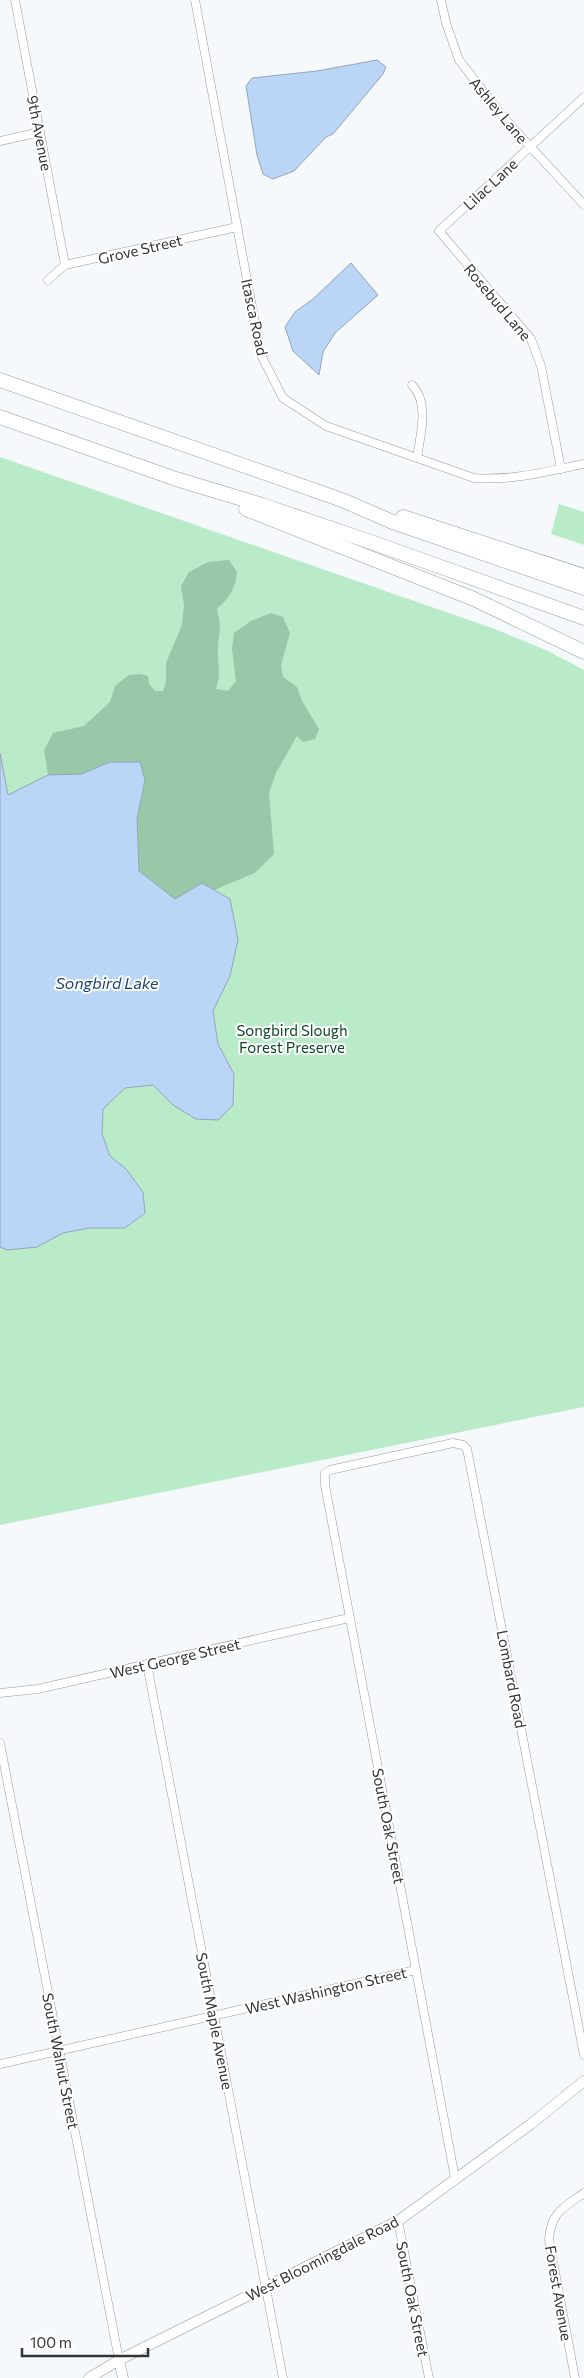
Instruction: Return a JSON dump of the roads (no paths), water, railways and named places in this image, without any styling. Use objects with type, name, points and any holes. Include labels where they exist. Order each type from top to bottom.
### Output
[{"type":"highway","points":[[0,380],[342,500],[395,523],[584,588]]},
{"type":"highway","points":[[0,417],[176,479],[262,505],[584,618]]},
{"type":"highway","points":[[176,479],[240,507],[474,599],[584,652]]},
{"type":"highway","points":[[342,500],[432,524],[584,576]]},
{"type":"street","name":"9th Avenue","points":[[15,0],[65,265]]},
{"type":"street","name":"Itasca Road","points":[[195,0],[261,355],[283,398],[326,426],[474,478],[494,479],[584,464]]},
{"type":"street","name":"Ashley Lane","points":[[441,0],[446,23],[459,60],[504,118],[584,205]]},
{"type":"street","name":"Lilac Lane","points":[[439,231],[584,98]]},
{"type":"street","points":[[0,141],[40,132]]},
{"type":"street","name":"Grove Street","points":[[48,280],[65,265],[237,227]]},
{"type":"street","name":"Rosebud Lane","points":[[439,231],[531,339],[542,366],[561,468]]},
{"type":"street","points":[[412,385],[417,390],[423,413],[417,458]]},
{"type":"street","name":"Lombard Road","points":[[325,1473],[336,1468],[453,1443],[467,1448],[584,2055]]},
{"type":"street","name":"South Oak Street","points":[[325,1473],[324,1480],[349,1618],[455,2178]]},
{"type":"street","name":"West George Street","points":[[0,1693],[38,1690],[349,1618]]},
{"type":"street","name":"South Maple Avenue","points":[[146,1664],[283,2378]]},
{"type":"street","name":"South Walnut Street","points":[[0,1743],[122,2378]]},
{"type":"street","name":"West Washington Street","points":[[0,2064],[416,1970]]},
{"type":"street","name":"West Bloomingdale Road","points":[[89,2378],[119,2360],[398,2221],[531,2124],[584,2081]]},
{"type":"street","name":"Forest Avenue","points":[[574,2378],[549,2240],[550,2225],[557,2212],[584,2194]]},
{"type":"street","name":"South Oak Street","points":[[398,2221],[429,2378]]},
{"type":"water","points":[[377,60],[386,67],[383,74],[333,134],[326,137],[294,171],[273,179],[263,174],[257,155],[246,86],[252,78],[317,71]]},
{"type":"water","points":[[351,263],[378,295],[335,333],[323,352],[319,375],[293,351],[285,327],[295,312],[313,299]]},
{"type":"water","name":"Songbird Lake","points":[[0,753],[8,795],[48,775],[82,774],[110,762],[140,762],[145,780],[137,819],[139,871],[175,899],[202,883],[230,899],[238,940],[230,976],[213,1011],[218,1044],[234,1074],[233,1105],[218,1120],[196,1119],[173,1105],[153,1085],[125,1088],[103,1109],[102,1134],[110,1156],[126,1169],[143,1192],[145,1213],[125,1228],[89,1228],[63,1233],[37,1247],[7,1250],[0,1247]]},
{"type":"park label","name":"Songbird Slough Forest Preserve","points":[[292,1038]]}]
